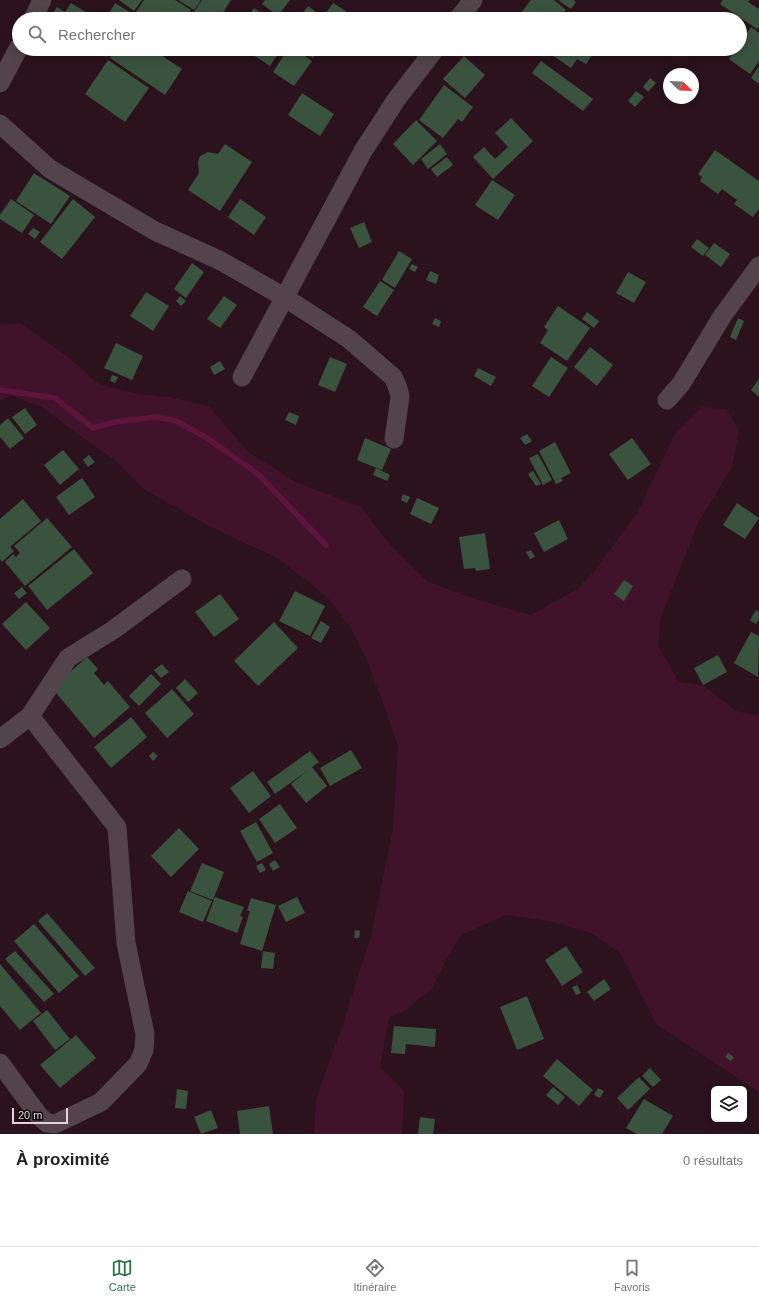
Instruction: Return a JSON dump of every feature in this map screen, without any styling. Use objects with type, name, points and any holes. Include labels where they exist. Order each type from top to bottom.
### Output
[{"type":"street","points":[[36,12],[42,0]]},
{"type":"street","points":[[464,12],[473,0]]},
{"type":"street","points":[[0,83],[14,56]]},
{"type":"street","points":[[242,377],[363,151],[396,100],[430,56]]},
{"type":"street","points":[[0,124],[50,169],[155,231],[221,261],[284,297],[349,339],[393,377],[398,388],[400,397],[394,439]]},
{"type":"street","points":[[667,400],[681,384],[724,315],[759,266]]},
{"type":"street","points":[[0,739],[30,716],[68,658],[113,630],[182,579]]},
{"type":"street","points":[[0,1063],[39,1116],[47,1123],[55,1124],[101,1102],[138,1064],[144,1050],[145,1034],[126,943],[117,826],[30,716]]},
{"type":"shaded area","points":[[20,323],[67,356],[99,384],[138,394],[170,397],[210,407],[248,452],[296,482],[361,507],[386,540],[427,581],[469,597],[531,615],[577,589],[593,573],[638,511],[674,435],[702,407],[726,409],[739,430],[732,467],[698,523],[661,617],[658,645],[679,682],[703,685],[736,711],[759,716],[759,1092],[656,1024],[620,953],[591,933],[549,921],[506,915],[461,935],[432,988],[405,1011],[389,1017],[380,1067],[404,1091],[402,1134],[314,1134],[316,1099],[343,1024],[371,936],[393,828],[398,746],[383,703],[366,658],[351,628],[327,597],[279,559],[207,525],[145,490],[112,458],[42,407],[12,396],[0,400],[0,324]]},
{"type":"building","points":[[119,0],[142,0],[134,11]]},
{"type":"building","points":[[144,0],[175,0],[191,10],[190,12],[136,12]]},
{"type":"building","points":[[178,0],[201,0],[194,10]]},
{"type":"building","points":[[202,0],[231,0],[223,12],[194,12]]},
{"type":"building","points":[[265,0],[290,0],[281,12],[273,12],[262,4]]},
{"type":"building","points":[[531,0],[554,0],[566,10],[564,12],[522,12]]},
{"type":"building","points":[[558,0],[573,0],[576,2],[571,9]]},
{"type":"building","points":[[723,0],[750,0],[748,2],[759,9],[759,27],[757,29],[747,22],[747,12],[732,12],[720,4]]},
{"type":"building","points":[[71,3],[86,12],[65,12]]},
{"type":"building","points":[[115,3],[130,12],[110,12]]},
{"type":"building","points":[[333,3],[346,11],[345,12],[327,12]]},
{"type":"building","points":[[308,6],[316,12],[303,12]]},
{"type":"building","points":[[57,7],[65,12],[54,12]]},
{"type":"building","points":[[254,8],[260,12],[251,12]]},
{"type":"building","points":[[751,27],[759,33],[759,61],[750,74],[729,59],[731,56],[747,56],[747,33]]},
{"type":"building","points":[[111,56],[162,56],[182,69],[165,95],[110,58]]},
{"type":"building","points":[[255,56],[276,56],[270,66]]},
{"type":"building","points":[[283,56],[305,56],[312,61],[294,86],[273,72]]},
{"type":"building","points":[[464,56],[485,75],[465,98],[443,79]]},
{"type":"building","points":[[553,56],[591,56],[586,64],[577,59],[571,68]]},
{"type":"building","points":[[108,60],[149,88],[125,122],[85,94]]},
{"type":"building","points":[[541,61],[593,99],[583,111],[532,73]]},
{"type":"building","points":[[759,66],[759,84],[751,78]]},
{"type":"building","points":[[650,78],[656,83],[648,92],[643,87]]},
{"type":"building","points":[[444,85],[473,107],[462,122],[458,119],[443,138],[419,120]]},
{"type":"building","points":[[636,91],[644,97],[635,107],[628,101]]},
{"type":"building","points":[[302,93],[334,114],[320,136],[288,115]]},
{"type":"building","points":[[511,118],[533,141],[493,179],[473,157],[484,147],[495,159],[508,147],[495,133]]},
{"type":"building","points":[[416,120],[437,141],[413,165],[393,144]]},
{"type":"building","points":[[225,144],[252,162],[220,211],[188,190],[199,173],[198,162],[200,156],[208,152],[218,154]]},
{"type":"building","points":[[440,144],[447,154],[428,169],[421,159]]},
{"type":"building","points":[[715,150],[759,181],[759,209],[753,217],[734,204],[737,200],[722,189],[718,194],[700,181],[702,177],[698,174]]},
{"type":"building","points":[[447,157],[453,165],[437,177],[431,169]]},
{"type":"building","points":[[34,173],[70,196],[51,224],[16,201]]},
{"type":"building","points":[[492,180],[515,195],[498,220],[475,205]]},
{"type":"building","points":[[11,199],[34,215],[22,233],[0,219],[0,215]]},
{"type":"building","points":[[73,199],[95,217],[62,259],[40,242]]},
{"type":"building","points":[[240,199],[266,217],[254,235],[228,217]]},
{"type":"building","points":[[364,222],[372,242],[359,248],[350,228]]},
{"type":"building","points":[[33,228],[40,232],[35,239],[28,234]]},
{"type":"building","points":[[697,239],[709,248],[703,256],[691,247]]},
{"type":"building","points":[[714,243],[730,254],[721,267],[705,255]]},
{"type":"building","points":[[399,251],[412,259],[395,288],[382,280]]},
{"type":"building","points":[[192,263],[204,272],[186,298],[174,289]]},
{"type":"building","points":[[412,264],[418,267],[415,272],[409,269]]},
{"type":"building","points":[[430,271],[439,275],[436,284],[426,280]]},
{"type":"building","points":[[628,272],[646,282],[634,303],[616,293]]},
{"type":"building","points":[[380,281],[394,290],[377,316],[363,307]]},
{"type":"building","points":[[146,292],[169,306],[153,331],[130,316]]},
{"type":"building","points":[[180,296],[186,301],[181,306],[176,301]]},
{"type":"building","points":[[224,296],[237,305],[220,328],[207,319]]},
{"type":"building","points":[[558,306],[590,328],[567,361],[540,343],[548,330],[544,327]]},
{"type":"building","points":[[587,312],[599,321],[594,328],[582,319]]},
{"type":"building","points":[[435,318],[441,321],[439,327],[432,324]]},
{"type":"building","points":[[738,318],[744,321],[736,340],[730,337]]},
{"type":"building","points":[[116,343],[143,356],[132,380],[104,368]]},
{"type":"building","points":[[590,347],[613,365],[597,386],[574,367]]},
{"type":"building","points":[[330,357],[347,364],[335,392],[318,385]]},
{"type":"building","points":[[551,357],[568,368],[549,397],[532,386]]},
{"type":"building","points":[[220,361],[225,369],[214,375],[210,367]]},
{"type":"building","points":[[478,368],[496,377],[491,386],[474,376]]},
{"type":"building","points":[[112,375],[118,377],[115,383],[110,381]]},
{"type":"building","points":[[759,379],[759,397],[751,390]]},
{"type":"building","points":[[25,408],[37,425],[25,434],[12,417]]},
{"type":"building","points":[[289,412],[299,416],[296,425],[285,420]]},
{"type":"building","points":[[8,418],[24,438],[10,449],[0,437],[0,425]]},
{"type":"building","points":[[527,434],[532,441],[525,445],[520,438]]},
{"type":"building","points":[[365,438],[391,449],[382,470],[357,460]]},
{"type":"building","points":[[632,438],[651,464],[628,480],[609,454]]},
{"type":"building","points":[[555,442],[571,473],[561,478],[563,481],[556,484],[539,451]]},
{"type":"building","points":[[63,450],[79,469],[60,485],[44,465]]},
{"type":"building","points":[[538,454],[552,480],[543,485],[529,458]]},
{"type":"building","points":[[89,455],[95,462],[88,467],[83,460]]},
{"type":"building","points":[[376,468],[390,475],[387,481],[373,475]]},
{"type":"building","points":[[533,471],[541,484],[536,486],[528,474]]},
{"type":"building","points":[[82,478],[95,497],[69,515],[56,497]]},
{"type":"building","points":[[403,494],[410,497],[407,503],[401,500]]},
{"type":"building","points":[[417,498],[439,508],[431,524],[410,514]]},
{"type":"building","points":[[23,499],[41,521],[10,547],[14,551],[2,562],[0,559],[0,519]]},
{"type":"building","points":[[737,503],[759,518],[745,539],[723,525]]},
{"type":"building","points":[[47,518],[72,547],[25,586],[5,562],[13,554],[16,557],[20,553],[14,546]]},
{"type":"building","points":[[559,520],[568,539],[544,552],[534,533]]},
{"type":"building","points":[[485,533],[490,569],[476,571],[475,568],[464,569],[459,537]]},
{"type":"building","points":[[74,549],[93,573],[47,610],[28,586]]},
{"type":"building","points":[[531,550],[535,557],[530,559],[526,552]]},
{"type":"building","points":[[624,580],[633,586],[624,601],[614,594]]},
{"type":"building","points":[[22,587],[27,593],[19,599],[14,593]]},
{"type":"building","points":[[295,591],[325,606],[310,636],[279,621]]},
{"type":"building","points":[[220,594],[239,619],[214,637],[195,612]]},
{"type":"building","points":[[26,602],[50,628],[26,650],[2,624]]},
{"type":"building","points":[[756,610],[759,612],[759,619],[756,624],[750,620]]},
{"type":"building","points":[[321,621],[330,627],[321,643],[311,638]]},
{"type":"building","points":[[274,622],[298,648],[258,686],[234,661]]},
{"type":"building","points":[[751,632],[759,636],[758,677],[734,663]]},
{"type":"building","points":[[718,655],[727,672],[703,685],[694,668]]},
{"type":"building","points":[[87,657],[98,669],[94,673],[104,685],[108,681],[130,707],[94,738],[52,688]]},
{"type":"building","points":[[162,664],[169,672],[161,678],[154,670]]},
{"type":"building","points":[[151,674],[161,684],[139,706],[129,696]]},
{"type":"building","points":[[185,679],[198,693],[188,702],[176,688]]},
{"type":"building","points":[[172,689],[194,714],[167,738],[145,713]]},
{"type":"building","points":[[131,717],[147,737],[111,768],[94,747]]},
{"type":"building","points":[[351,750],[362,768],[330,786],[320,768]]},
{"type":"building","points":[[310,751],[319,762],[312,767],[327,786],[306,803],[291,784],[307,771],[275,794],[267,782]]},
{"type":"building","points":[[153,752],[158,756],[153,761],[149,756]]},
{"type":"building","points":[[253,771],[271,796],[249,813],[230,788]]},
{"type":"building","points":[[280,804],[297,828],[275,843],[259,819]]},
{"type":"building","points":[[256,822],[273,853],[257,862],[240,831]]},
{"type":"building","points":[[179,828],[199,849],[171,877],[151,856]]},
{"type":"building","points":[[275,860],[280,867],[273,871],[269,864]]},
{"type":"building","points":[[202,863],[224,872],[213,900],[190,891]]},
{"type":"building","points":[[262,863],[266,870],[260,873],[256,866]]},
{"type":"building","points":[[188,891],[212,901],[203,922],[179,912]]},
{"type":"building","points":[[215,897],[244,907],[240,916],[243,917],[237,933],[206,921]]},
{"type":"building","points":[[297,897],[305,913],[286,922],[278,906]]},
{"type":"building","points":[[251,898],[276,905],[262,951],[240,944],[250,911],[247,911]]},
{"type":"building","points":[[47,913],[95,968],[85,976],[38,921]]},
{"type":"building","points":[[34,924],[79,976],[59,993],[14,941]]},
{"type":"building","points":[[355,930],[360,931],[359,938],[354,938]]},
{"type":"building","points":[[566,946],[583,972],[562,986],[545,960]]},
{"type":"building","points":[[15,951],[54,994],[44,1002],[5,959]]},
{"type":"building","points":[[263,951],[275,953],[273,969],[261,968]]},
{"type":"building","points":[[0,964],[41,1013],[20,1030],[0,1006]]},
{"type":"building","points":[[604,979],[611,989],[594,1001],[587,992]]},
{"type":"building","points":[[577,985],[581,993],[576,995],[572,987]]},
{"type":"building","points":[[527,996],[544,1039],[517,1050],[500,1007]]},
{"type":"building","points":[[47,1010],[70,1039],[55,1050],[33,1021]]},
{"type":"building","points":[[394,1026],[436,1029],[435,1047],[406,1044],[405,1054],[391,1053]]},
{"type":"building","points":[[76,1035],[96,1058],[60,1088],[40,1065]]},
{"type":"building","points":[[728,1053],[734,1057],[731,1061],[725,1057]]},
{"type":"building","points":[[557,1059],[593,1090],[579,1106],[543,1076]]},
{"type":"building","points":[[650,1068],[661,1080],[653,1087],[642,1076]]},
{"type":"building","points":[[639,1077],[650,1089],[628,1110],[617,1098]]},
{"type":"building","points":[[553,1087],[565,1097],[558,1105],[546,1095]]},
{"type":"building","points":[[598,1088],[604,1091],[600,1098],[594,1095]]},
{"type":"building","points":[[177,1089],[188,1091],[186,1109],[175,1108]]},
{"type":"building","points":[[644,1099],[673,1116],[662,1134],[637,1134],[626,1128]]},
{"type":"building","points":[[269,1106],[273,1134],[240,1134],[237,1111]]},
{"type":"building","points":[[211,1110],[218,1128],[201,1134],[194,1117]]},
{"type":"building","points":[[420,1117],[435,1119],[433,1134],[418,1134]]},
{"type":"waterway","points":[[0,390],[55,398],[93,428],[114,422],[157,417],[176,421],[207,438],[258,474],[326,545]]}]
